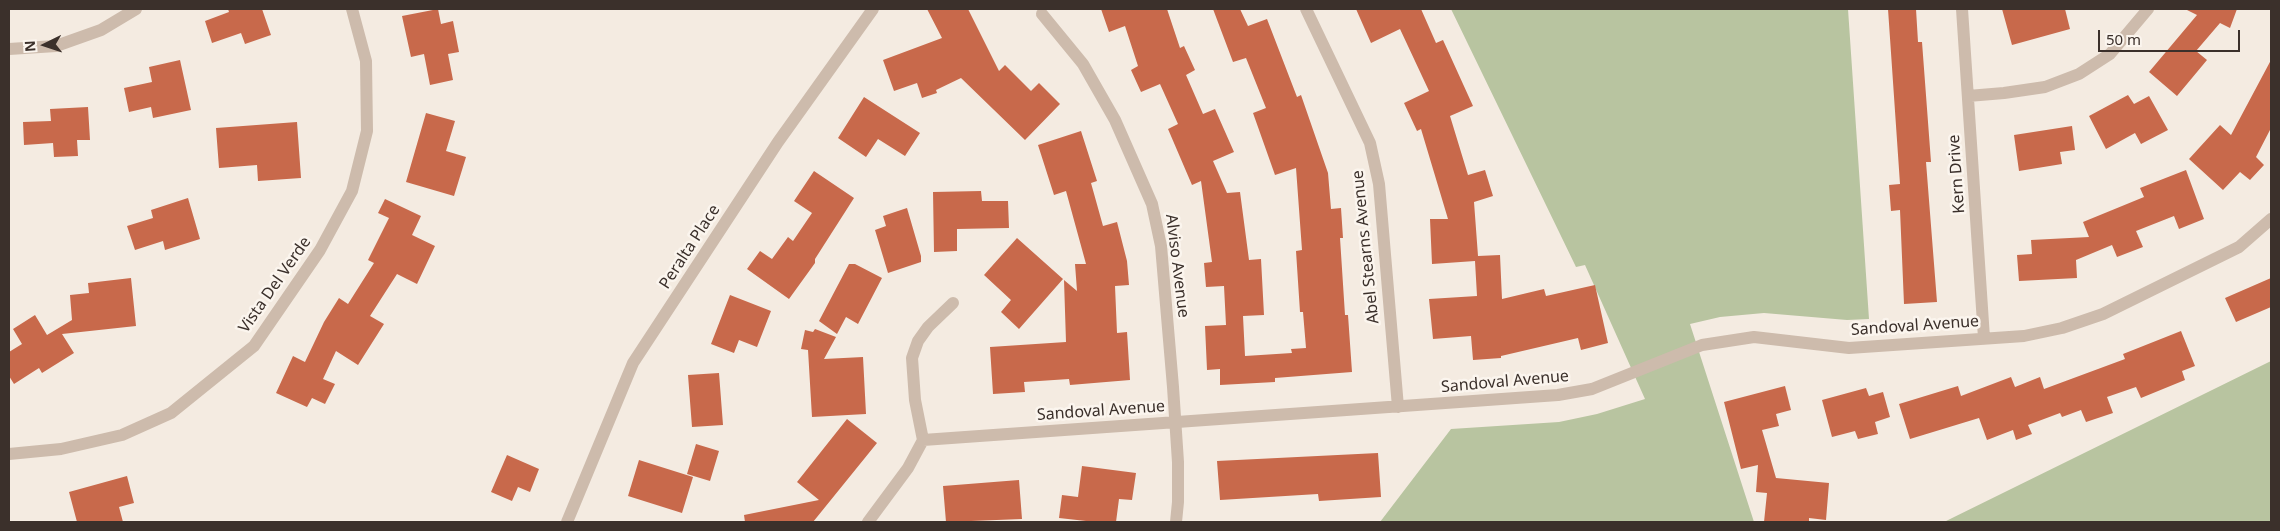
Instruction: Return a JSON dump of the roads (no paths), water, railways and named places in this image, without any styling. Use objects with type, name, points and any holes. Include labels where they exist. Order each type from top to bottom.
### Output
[{"type":"street","points":[[9,49],[56,46],[102,30],[136,9]]},
{"type":"street","name":"Vista Del Verde","points":[[9,454],[61,449],[122,435],[170,413],[254,346],[320,250],[352,191],[367,131],[366,61],[352,9]]},
{"type":"street","name":"Peralta Place","points":[[568,522],[634,363],[778,142],[873,9]]},
{"type":"street","name":"Abel Stearns Avenue","points":[[1306,9],[1370,143],[1379,184],[1398,407]]},
{"type":"street","name":"Kern Drive","points":[[1962,9],[1984,338]]},
{"type":"street","points":[[1968,96],[2045,87],[2079,74],[2110,54],[2148,9]]},
{"type":"street","name":"Alviso Avenue","points":[[1042,14],[1083,64],[1115,120],[1152,204],[1161,246],[1175,422],[1178,502],[1176,522]]},
{"type":"street","name":"Sandoval Avenue","points":[[923,440],[1558,396],[1592,389],[1702,345],[1754,337],[1849,348],[2024,336],[2062,328],[2103,314],[2239,247],[2271,219]]},
{"type":"street","points":[[868,522],[908,468],[923,440],[915,400],[912,358],[918,341],[928,327],[953,303]]}]
